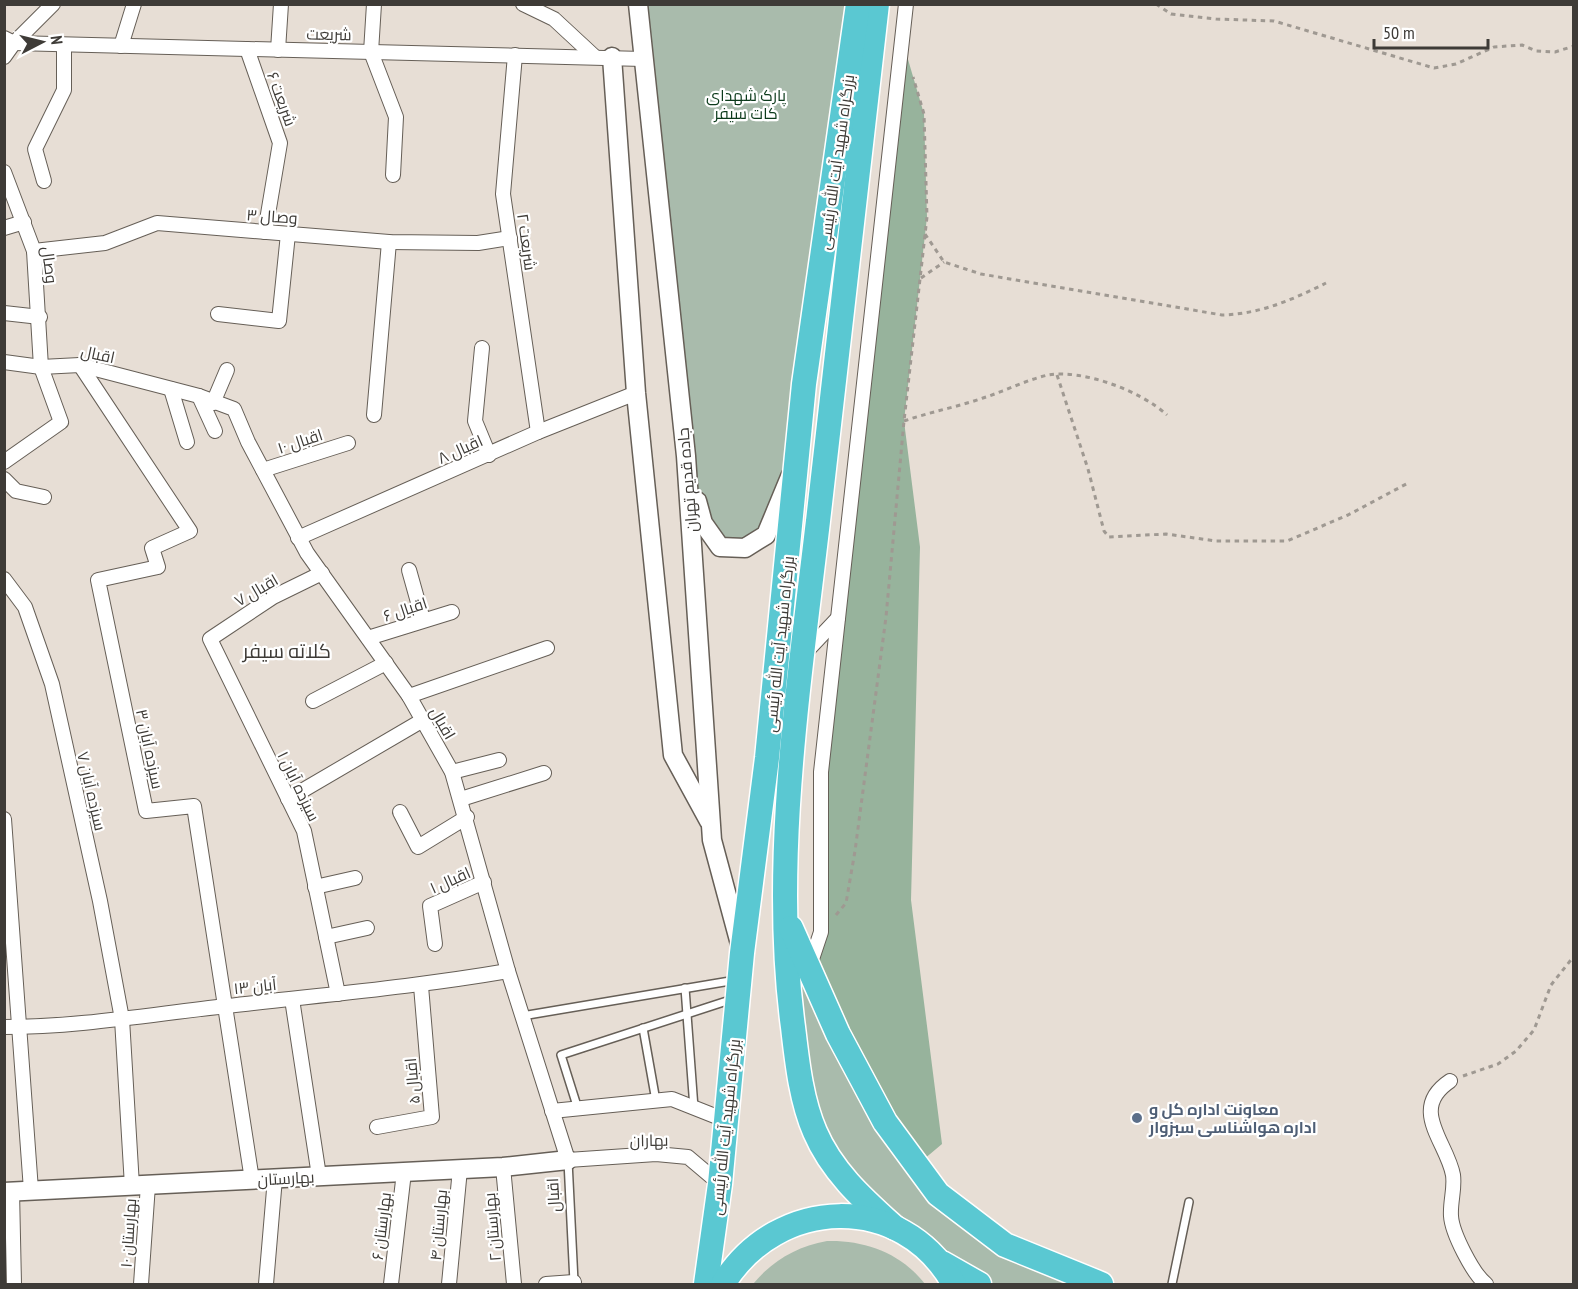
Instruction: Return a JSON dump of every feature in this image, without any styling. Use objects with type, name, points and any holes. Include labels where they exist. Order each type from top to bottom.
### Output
[{"type":"highway","name":"بزرگراه شهید آیت الله رئیسی","points":[[858,4],[851,136],[787,835],[785,914],[790,1005],[798,1068],[815,1132],[848,1186],[895,1228]]},
{"type":"highway","name":"بزرگراه شهید آیت الله رئیسی","points":[[706,1284],[720,1184],[742,952],[767,758],[804,384],[878,4]]},
{"type":"highway","points":[[785,914],[837,1034],[885,1122],[938,1194],[1005,1245],[1101,1284]]},
{"type":"highway","points":[[723,1284],[743,1257],[757,1244],[797,1223],[842,1216],[869,1220],[895,1228],[923,1246],[938,1261],[954,1284]]},
{"type":"highway","points":[[938,1261],[979,1284]]},
{"type":"street","points":[[4,57],[9,41],[53,4]]},
{"type":"street","points":[[121,46],[134,4]]},
{"type":"street","points":[[278,50],[281,4]]},
{"type":"street","points":[[375,4],[371,52],[396,117],[393,175]]},
{"type":"street","points":[[523,4],[554,19],[603,57],[673,755],[711,826]]},
{"type":"street","name":"جاده قدیم تهران","points":[[638,4],[686,456],[712,840],[742,952]]},
{"type":"street","points":[[809,968],[821,932],[821,772],[906,4]]},
{"type":"street","name":"شریعت","points":[[9,41],[64,45],[644,59]]},
{"type":"street","points":[[44,181],[34,149],[63,90],[64,45]]},
{"type":"street","name":"شریعت ۶","points":[[247,49],[280,144],[265,232]]},
{"type":"street","name":"شریعت ۲","points":[[515,55],[503,194],[538,432]]},
{"type":"street","name":"وصال","points":[[4,172],[34,251],[40,317],[41,367],[61,422],[4,462]]},
{"type":"street","points":[[4,228],[24,222]]},
{"type":"street","name":"وصال ۳","points":[[34,251],[105,243],[157,224],[389,242],[478,243],[510,238]]},
{"type":"street","points":[[218,314],[279,321],[288,234]]},
{"type":"street","points":[[374,415],[389,242]]},
{"type":"street","points":[[4,313],[40,317]]},
{"type":"street","points":[[482,348],[475,421],[489,455]]},
{"type":"street","name":"اقبال","points":[[4,362],[41,367],[80,365],[199,396],[234,409],[298,538],[409,696],[452,772],[467,817],[508,971],[568,1160]]},
{"type":"street","name":"سیزده آبان ۳","points":[[80,365],[190,531],[152,548],[158,567],[98,580],[146,811],[194,806],[226,1006]]},
{"type":"street","points":[[213,403],[227,370]]},
{"type":"street","points":[[171,389],[187,441]]},
{"type":"street","name":"اقبال ۸","points":[[298,538],[538,432],[636,393]]},
{"type":"street","points":[[199,396],[215,431]]},
{"type":"street","name":"اقبال ۱۰","points":[[263,470],[348,443]]},
{"type":"street","points":[[686,456],[703,523],[720,547],[745,548],[766,535],[797,460]]},
{"type":"street","points":[[4,479],[16,492],[44,497]]},
{"type":"street","points":[[409,570],[423,620]]},
{"type":"street","name":"اقبال ۷","points":[[210,639],[273,597],[321,573]]},
{"type":"street","name":"سیزده آبان ۷","points":[[4,579],[25,607],[52,684],[100,901],[122,1019],[140,1185]]},
{"type":"street","name":"اقبال ۶","points":[[368,638],[452,612]]},
{"type":"street","points":[[803,656],[838,618]]},
{"type":"street","name":"سیزده آبان ۱","points":[[210,639],[304,831],[338,994]]},
{"type":"street","points":[[409,696],[547,648]]},
{"type":"street","points":[[313,701],[386,663]]},
{"type":"street","points":[[288,799],[423,720]]},
{"type":"street","points":[[452,772],[499,760]]},
{"type":"street","points":[[461,800],[544,773]]},
{"type":"street","points":[[400,812],[418,847],[467,817]]},
{"type":"street","points":[[4,819],[31,1190]]},
{"type":"street","points":[[315,887],[355,878]]},
{"type":"street","name":"اقبال ۱","points":[[435,944],[430,906],[484,882]]},
{"type":"street","points":[[326,937],[367,928]]},
{"type":"street","name":"۱۳ آبان","points":[[4,1027],[122,1019],[421,986],[508,971]]},
{"type":"street","name":"اقبال ۵","points":[[377,1127],[432,1117],[421,986]]},
{"type":"street","points":[[292,999],[319,1176]]},
{"type":"street","points":[[226,1006],[252,1180]]},
{"type":"street","points":[[1450,1081],[1440,1088],[1431,1107],[1431,1127],[1452,1172],[1455,1191],[1451,1216],[1459,1242],[1486,1284]]},
{"type":"street","points":[[552,1112],[672,1099],[725,1120]]},
{"type":"street","name":"بهاران","points":[[568,1160],[656,1154],[688,1157],[720,1184]]},
{"type":"street","name":"بهارستان","points":[[8,1191],[503,1167],[568,1160]]},
{"type":"street","name":"بهارستان ۲","points":[[503,1167],[514,1284]]},
{"type":"street","name":"بهارستان ۴","points":[[449,1284],[460,1169]]},
{"type":"street","name":"بهارستان ۶","points":[[391,1284],[404,1172]]},
{"type":"street","points":[[266,1284],[275,1178]]},
{"type":"street","name":"بهارستان ۱۰","points":[[140,1185],[141,1284]]},
{"type":"street","points":[[8,1191],[14,1284]]},
{"type":"street","points":[[546,1284],[574,1283]]},
{"type":"lane","points":[[685,988],[694,1108]]},
{"type":"lane","points":[[522,1016],[685,988],[739,988]]},
{"type":"lane","points":[[578,1109],[561,1055],[687,1014],[739,988]]},
{"type":"lane","points":[[643,1028],[656,1101]]},
{"type":"lane","name":"اقبال","points":[[568,1160],[574,1283]]},
{"type":"lane","points":[[1172,1284],[1189,1202]]},
{"type":"path","points":[[1156,4],[1171,14],[1216,19],[1274,21],[1434,68],[1473,58],[1494,47],[1522,45],[1536,51],[1555,52],[1574,46]]},
{"type":"path","points":[[821,932],[846,903],[886,617],[904,421],[927,217],[924,114],[912,72]]},
{"type":"path","points":[[925,234],[944,262],[981,274],[1222,315],[1246,315],[1282,304],[1326,283]]},
{"type":"path","points":[[920,278],[944,262]]},
{"type":"path","points":[[904,421],[1056,375],[1075,373],[1153,402],[1167,415]]},
{"type":"path","points":[[1056,375],[1088,469],[1104,531],[1109,537],[1166,534],[1216,541],[1287,541],[1348,515],[1410,482]]},
{"type":"path","points":[[1450,1081],[1498,1064],[1516,1051],[1534,1030],[1551,985],[1574,956]]},
{"type":"green space","name":"پارک شهدای کات سیفر","points":[[638,5],[858,5],[797,460],[766,535],[720,547],[703,523],[686,456]]},
{"type":"green space","points":[[902,39],[924,114],[927,217],[904,421],[920,547],[911,900],[942,1144],[917,1165],[809,968],[821,932],[821,772]]},
{"type":"green space","points":[[786,937],[938,1194],[1005,1245],[1103,1284],[979,1284],[938,1261],[815,1132]]},
{"type":"green space","points":[[827,1241],[855,1243],[881,1250],[905,1264],[925,1284],[753,1284],[777,1261],[805,1247]]},
{"type":"place","name":"معاونت اداره کل و اداره هواشناسی سبزوار","points":[[1137,1118]]},
{"type":"district","name":"کلاته سیفر","points":[[287,651]]}]
